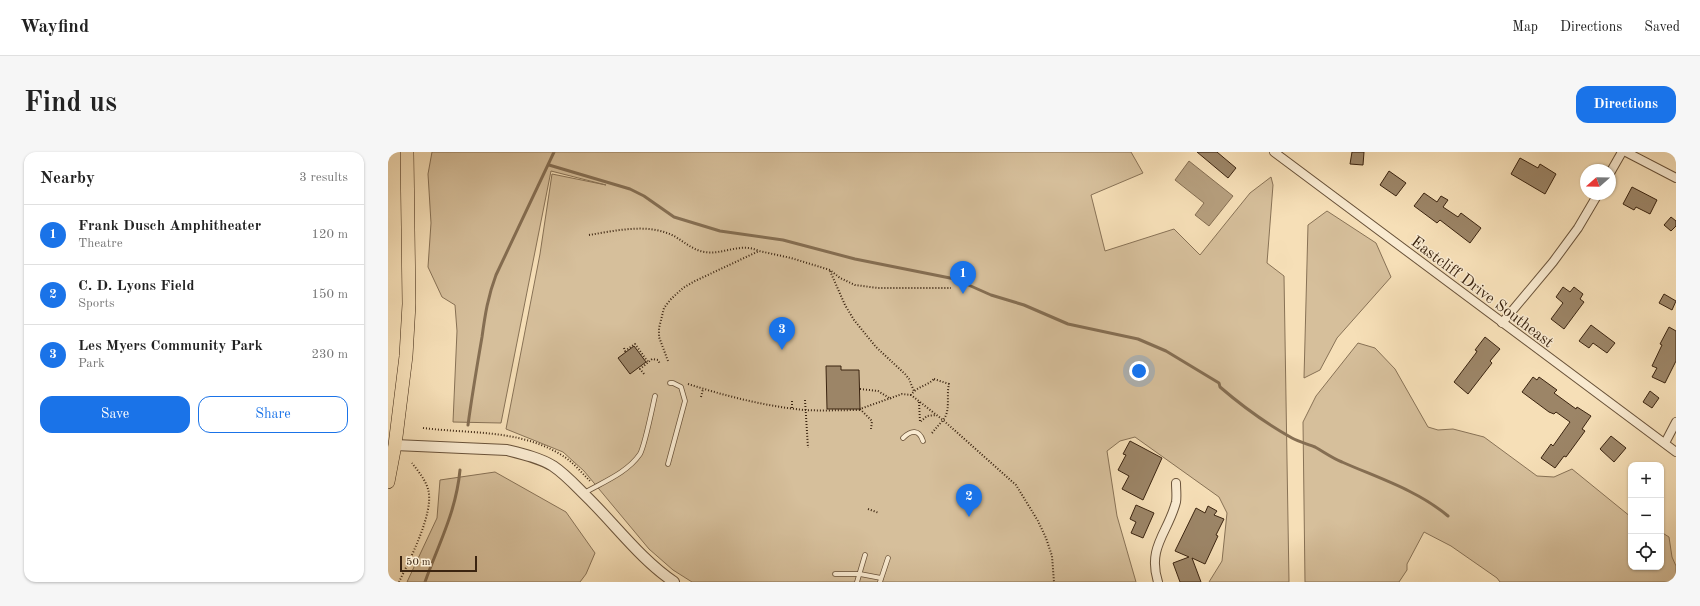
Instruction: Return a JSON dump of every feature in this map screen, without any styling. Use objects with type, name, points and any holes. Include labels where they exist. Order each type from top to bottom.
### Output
[{"type":"main road","points":[[388,482],[392,445],[406,356],[408,304],[407,152]]},
{"type":"street","name":"Eastcliff Drive Southeast","points":[[1274,152],[1676,452]]},
{"type":"street","points":[[1615,164],[1622,152]]},
{"type":"street","points":[[1626,152],[1676,178]]},
{"type":"street","points":[[1502,323],[1553,262],[1578,228],[1594,200]]},
{"type":"street","points":[[1665,444],[1676,422]]},
{"type":"street","points":[[392,445],[508,450],[526,455],[553,466],[583,493],[646,560],[660,573],[674,582]]},
{"type":"street","points":[[1158,582],[1155,573],[1154,555],[1176,500],[1176,483]]},
{"type":"lane","points":[[668,464],[685,401],[681,386],[670,383]]},
{"type":"lane","points":[[583,493],[622,471],[634,461],[641,452],[655,396]]},
{"type":"lane","points":[[903,438],[911,432],[917,432],[921,435],[923,441]]},
{"type":"lane","points":[[857,582],[865,555]]},
{"type":"lane","points":[[835,574],[860,574],[880,580],[888,558]]},
{"type":"path","points":[[589,235],[648,228],[668,233],[697,250],[706,252],[745,247],[791,258],[830,270],[840,278],[855,285],[897,289],[951,288]]},
{"type":"path","points":[[668,361],[659,337],[659,328],[664,308],[671,299],[683,288],[695,281],[759,251]]},
{"type":"path","points":[[830,270],[845,305],[854,320],[876,347],[905,374],[914,391]]},
{"type":"path","points":[[624,348],[625,351],[635,344],[648,362]]},
{"type":"path","points":[[644,374],[640,369],[648,362],[655,359],[660,364]]},
{"type":"path","points":[[911,396],[914,391],[930,384],[934,379],[949,384],[947,391],[947,413],[932,433]]},
{"type":"path","points":[[688,384],[736,398],[805,410],[862,410],[872,421],[871,429]]},
{"type":"path","points":[[700,397],[703,389]]},
{"type":"path","points":[[860,389],[878,391],[891,398]]},
{"type":"path","points":[[862,410],[860,409],[902,394],[911,396],[943,420],[1003,472],[1016,484],[1046,538],[1052,556],[1054,582]]},
{"type":"path","points":[[792,400],[792,408]]},
{"type":"path","points":[[805,400],[808,448]]},
{"type":"path","points":[[919,402],[920,422],[927,416],[936,415]]},
{"type":"path","points":[[399,582],[412,556],[423,528],[429,505],[428,490],[423,477],[412,463]]},
{"type":"path","points":[[868,509],[879,513]]},
{"type":"shaded area","points":[[432,152],[1131,152],[1143,173],[1091,195],[1105,251],[1174,229],[1200,255],[1250,193],[1271,177],[1273,185],[1267,263],[1284,276],[1289,582],[1209,582],[1222,561],[1227,513],[1219,497],[1135,437],[1120,441],[1107,451],[1117,516],[1136,582],[692,582],[673,570],[649,549],[584,471],[563,452],[506,429],[540,254],[552,174],[606,185],[551,171],[501,423],[453,422],[457,331],[455,305],[442,297],[428,267],[431,223],[428,174]]},
{"type":"shaded area","points":[[1189,161],[1233,196],[1209,226],[1195,215],[1204,203],[1175,180]]},
{"type":"shaded area","points":[[1327,211],[1376,243],[1391,277],[1337,338],[1320,370],[1304,378],[1308,225]]},
{"type":"shaded area","points":[[1358,343],[1375,348],[1395,369],[1428,427],[1438,430],[1453,429],[1484,437],[1537,476],[1554,477],[1572,469],[1628,515],[1628,570],[1664,570],[1664,534],[1669,537],[1672,557],[1676,566],[1676,582],[1500,582],[1497,578],[1451,546],[1424,532],[1407,564],[1407,570],[1399,582],[1305,582],[1303,422],[1316,396]]},
{"type":"shaded area","points":[[495,472],[566,512],[595,553],[586,574],[580,582],[407,582],[437,518],[440,480]]},
{"type":"building","points":[[1197,152],[1217,152],[1236,168],[1228,178]]},
{"type":"building","points":[[1352,152],[1364,152],[1363,165],[1350,164]]},
{"type":"building","points":[[1520,158],[1538,168],[1540,164],[1556,174],[1545,194],[1511,174]]},
{"type":"building","points":[[1389,171],[1406,183],[1396,196],[1380,185]]},
{"type":"building","points":[[1632,187],[1657,200],[1650,214],[1636,207],[1634,210],[1623,204]]},
{"type":"building","points":[[1424,193],[1437,202],[1441,196],[1448,200],[1443,207],[1458,217],[1461,213],[1481,228],[1470,243],[1440,220],[1437,223],[1414,206]]},
{"type":"building","points":[[1671,217],[1676,221],[1676,226],[1671,231],[1664,225]]},
{"type":"building","points":[[1563,287],[1570,292],[1574,287],[1583,294],[1580,299],[1584,302],[1564,329],[1551,319],[1563,303],[1556,297]]},
{"type":"building","points":[[1664,294],[1676,301],[1672,310],[1659,303]]},
{"type":"building","points":[[1591,325],[1615,343],[1607,353],[1593,343],[1589,348],[1579,341]]},
{"type":"building","points":[[1669,327],[1676,331],[1676,361],[1665,383],[1652,377],[1657,368],[1652,366],[1662,345],[1660,344]]},
{"type":"building","points":[[1485,337],[1500,349],[1490,361],[1492,363],[1468,394],[1454,382],[1476,353],[1477,351],[1475,350]]},
{"type":"building","points":[[634,346],[646,362],[630,374],[618,358]]},
{"type":"building","points":[[826,366],[841,366],[841,370],[859,370],[860,409],[827,409]]},
{"type":"building","points":[[1533,377],[1537,380],[1539,377],[1557,390],[1554,393],[1576,409],[1577,407],[1591,416],[1582,429],[1585,431],[1566,457],[1564,456],[1555,468],[1541,458],[1551,444],[1553,446],[1570,422],[1556,412],[1554,414],[1549,412],[1522,392]]},
{"type":"building","points":[[1650,391],[1659,398],[1652,408],[1643,402]]},
{"type":"building","points":[[1611,436],[1626,448],[1614,462],[1600,449]]},
{"type":"building","points":[[1130,441],[1162,458],[1143,500],[1122,489],[1129,476],[1118,470],[1126,455],[1123,454]]},
{"type":"building","points":[[1136,505],[1154,513],[1143,538],[1131,533],[1136,522],[1130,519]]},
{"type":"building","points":[[1208,506],[1217,511],[1214,515],[1224,519],[1216,535],[1218,536],[1205,564],[1192,558],[1201,582],[1180,582],[1173,563],[1189,557],[1175,551],[1196,508],[1205,513]]},
{"type":"waterway","points":[[468,425],[486,313],[493,283],[554,152]]},
{"type":"waterway","points":[[549,165],[630,189],[644,196],[674,217],[720,231],[783,240],[855,259],[955,279],[991,295],[1024,305],[1068,324],[1138,339],[1166,351],[1219,383],[1220,387],[1246,408],[1292,438],[1315,447],[1331,457],[1410,492],[1436,507],[1448,516]]},
{"type":"waterway","points":[[425,582],[451,514],[460,470]]},
{"type":"place","name":"Frank Dusch Amphitheater","points":[[963,294]]},
{"type":"place","name":"Les Myers Community Park","points":[[782,350]]},
{"type":"place","name":"C. D. Lyons Field","points":[[969,517]]}]
